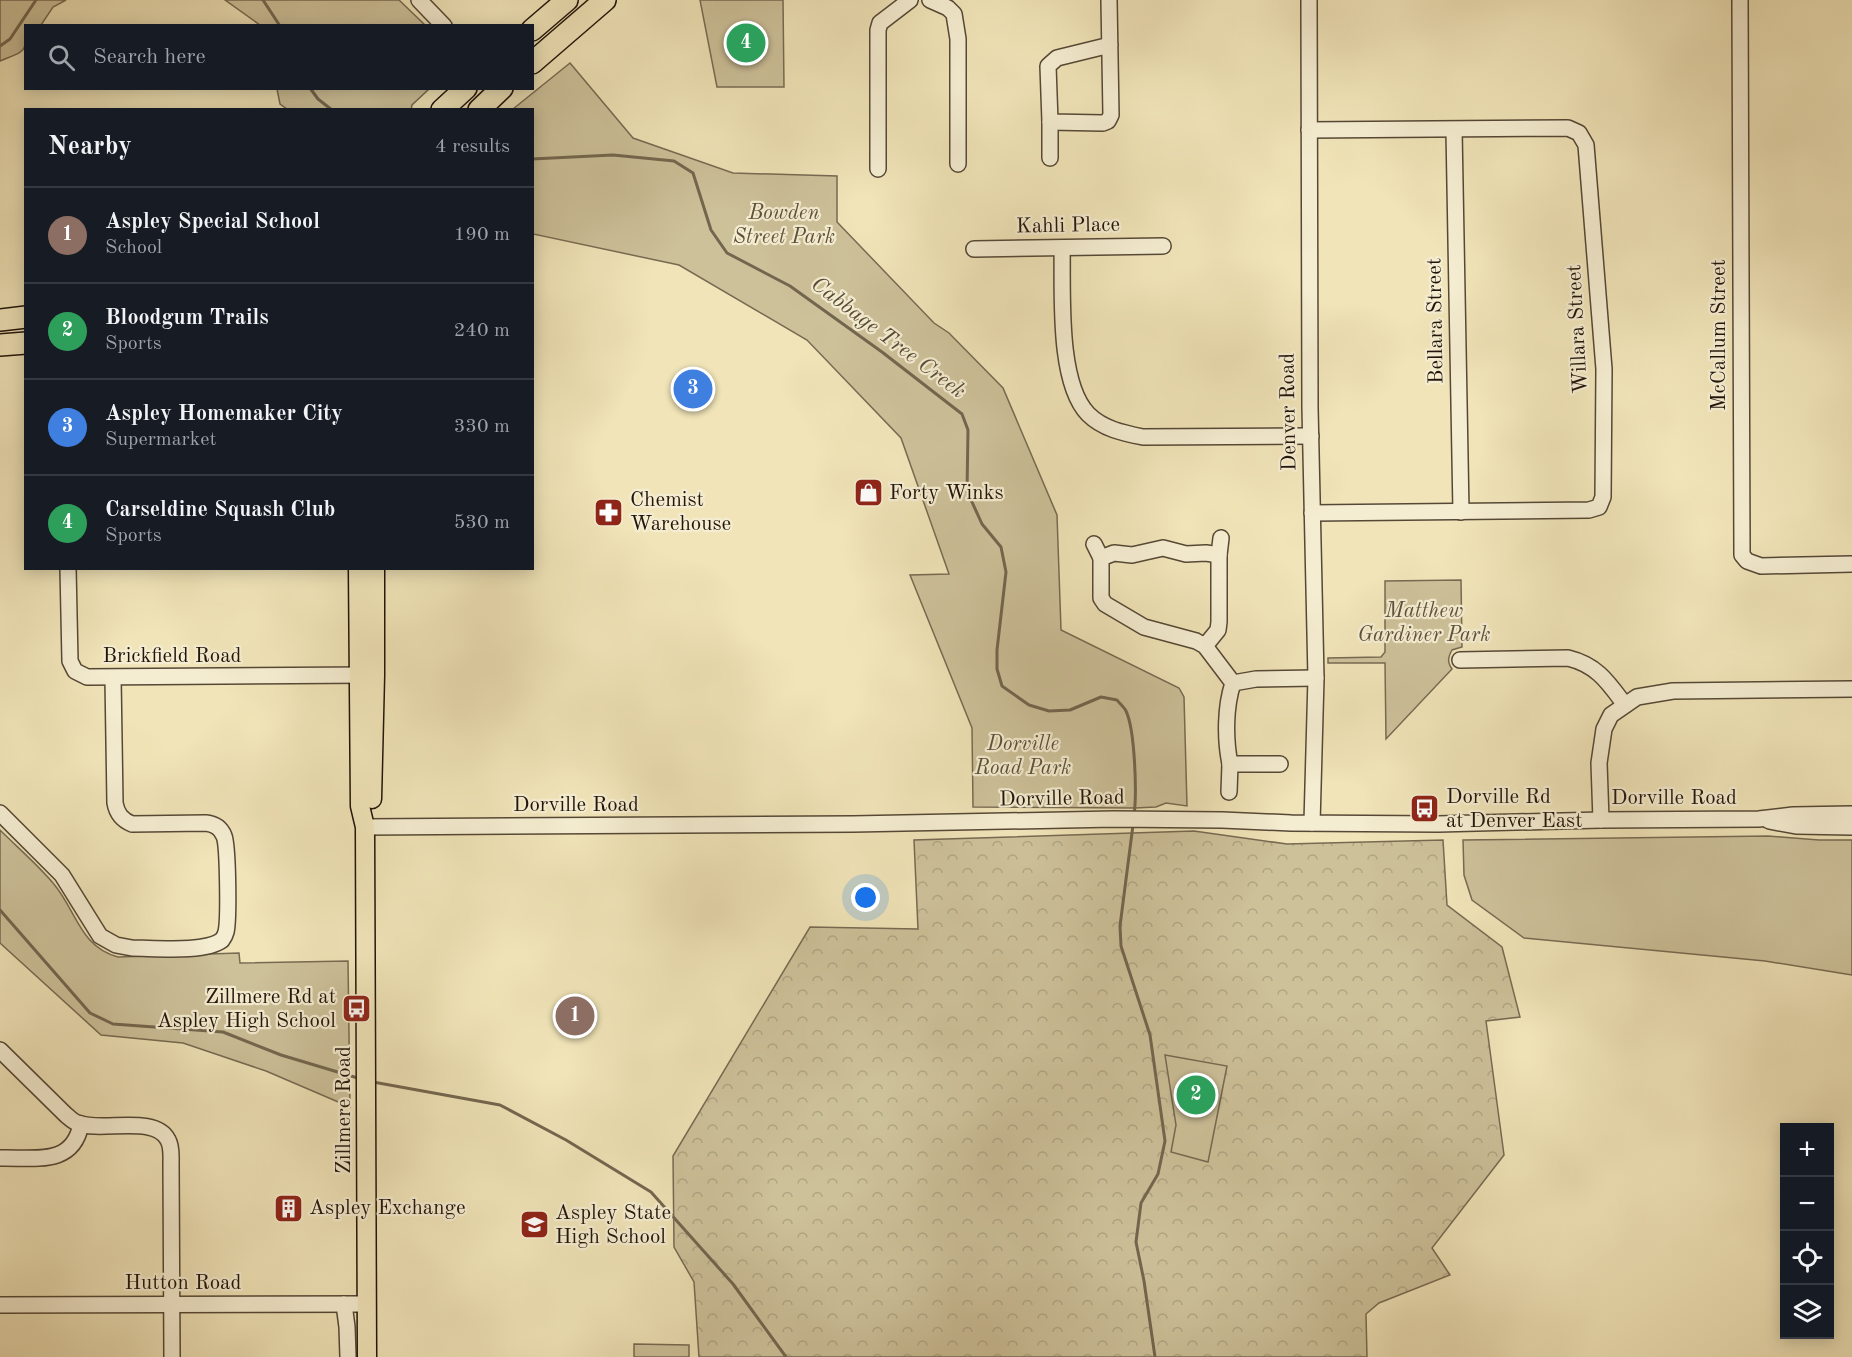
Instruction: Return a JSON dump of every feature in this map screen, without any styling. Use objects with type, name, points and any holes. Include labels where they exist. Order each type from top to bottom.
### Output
[{"type":"highway","points":[[534,28],[567,0]]},
{"type":"highway","points":[[534,61],[605,0]]},
{"type":"highway","points":[[480,108],[500,90]]},
{"type":"highway","points":[[0,320],[24,317]]},
{"type":"highway","points":[[0,345],[24,343]]},
{"type":"main road","name":"Zillmere Road","points":[[357,570],[367,675],[371,806],[366,827],[368,1357]]},
{"type":"main road","name":"Zillmere Road","points":[[367,675],[375,570]]},
{"type":"street","points":[[419,0],[444,24]]},
{"type":"street","points":[[878,169],[878,30],[880,23],[910,0]]},
{"type":"street","points":[[930,0],[948,8],[954,14],[958,39],[958,164]]},
{"type":"street","points":[[1050,122],[1103,123],[1111,115],[1109,0]]},
{"type":"street","name":"Denver Road","points":[[1309,0],[1311,435],[1316,678],[1312,823]]},
{"type":"street","name":"McCallum Street","points":[[1740,0],[1742,555],[1747,561],[1761,566],[1852,564]]},
{"type":"street","points":[[1050,158],[1048,66],[1057,58],[1110,45]]},
{"type":"street","name":"Willara Street","points":[[1309,130],[1568,128],[1579,133],[1586,145],[1604,369],[1603,497],[1599,507],[1589,510],[1312,513]]},
{"type":"street","name":"Bellara Street","points":[[1454,130],[1461,512]]},
{"type":"street","name":"Kahli Place","points":[[974,249],[1163,246]]},
{"type":"street","points":[[1062,248],[1068,371],[1074,393],[1087,414],[1102,425],[1116,431],[1143,437],[1311,435]]},
{"type":"street","points":[[1206,646],[1218,630],[1220,622],[1221,538]]},
{"type":"street","points":[[1219,555],[1206,553],[1186,555],[1162,548],[1132,555],[1097,551],[1101,598],[1105,604],[1144,627],[1196,641],[1206,646],[1233,683]]},
{"type":"street","name":"Brickfield Road","points":[[68,570],[69,653],[72,666],[87,678],[367,675]]},
{"type":"street","points":[[1460,660],[1568,658],[1585,662],[1597,671],[1625,705]]},
{"type":"street","points":[[0,813],[62,875],[95,930],[109,942],[132,948],[195,947],[212,946],[222,940],[227,927],[227,863],[225,838],[220,829],[206,823],[132,824],[118,814],[115,803],[113,678]]},
{"type":"street","points":[[1233,683],[1256,679],[1316,678]]},
{"type":"street","points":[[1229,792],[1228,696],[1233,683]]},
{"type":"street","points":[[1600,820],[1599,763],[1604,729],[1611,715],[1637,697],[1673,691],[1852,689]]},
{"type":"street","points":[[1230,764],[1280,764]]},
{"type":"street","name":"Dorville Road","points":[[366,827],[841,824],[1114,819],[1438,824],[1759,819],[1793,814],[1852,814]]},
{"type":"street","name":"Dorville Road","points":[[1759,819],[1796,826],[1852,827]]},
{"type":"street","points":[[0,1050],[66,1115],[81,1125],[149,1127],[162,1132],[168,1141],[171,1164],[172,1357]]},
{"type":"street","points":[[0,1158],[61,1155],[75,1141],[80,1133],[81,1125]]},
{"type":"street","points":[[344,1304],[348,1357]]},
{"type":"street","name":"Hutton Road","points":[[0,1305],[367,1304]]},
{"type":"green space","points":[[0,0],[66,0],[53,7],[42,24],[24,24],[23,50],[0,61]]},
{"type":"green space","points":[[225,0],[399,0],[424,24],[259,24]]},
{"type":"green space","points":[[700,0],[783,0],[784,87],[717,87]]},
{"type":"green space","points":[[570,63],[633,138],[733,173],[837,176],[837,222],[934,323],[949,333],[1003,388],[1057,515],[1061,630],[1179,688],[1184,697],[1187,806],[1166,803],[1156,807],[1135,808],[973,807],[972,728],[910,575],[949,574],[901,438],[807,340],[679,265],[534,234],[534,108],[514,108]]},
{"type":"green space","points":[[277,90],[428,90],[411,108],[286,108],[280,104]]},
{"type":"green space","name":"Matthew Gardiner Park","points":[[1461,580],[1462,647],[1452,650],[1449,662],[1452,669],[1386,739],[1385,663],[1328,663],[1328,658],[1381,657],[1385,652],[1385,581]]},
{"type":"green space","points":[[0,830],[53,883],[95,945],[118,957],[239,953],[240,963],[348,961],[350,1107],[266,1071],[183,1043],[101,1035],[0,943]]},
{"type":"green space","points":[[1194,831],[1287,844],[1443,840],[1447,905],[1502,947],[1520,1017],[1486,1021],[1504,1155],[1432,1248],[1450,1275],[1379,1303],[1366,1314],[1367,1357],[699,1357],[694,1282],[674,1247],[673,1156],[810,927],[918,929],[914,840]]},
{"type":"green space","points":[[1768,836],[1852,840],[1852,975],[1765,961],[1524,938],[1472,900],[1464,875],[1463,840]]},
{"type":"green space","points":[[1165,1055],[1227,1066],[1208,1162],[1171,1152],[1176,1125]]},
{"type":"green space","points":[[634,1344],[689,1345],[689,1357],[634,1357]]},
{"type":"waterway","name":"Cabbage Tree Creek","points":[[0,46],[10,39],[36,0]]},
{"type":"waterway","name":"Cabbage Tree Creek","points":[[263,0],[279,24]]},
{"type":"waterway","name":"Cabbage Tree Creek","points":[[311,90],[329,108]]},
{"type":"waterway","name":"Cabbage Tree Creek","points":[[534,159],[613,155],[674,161],[693,173],[711,230],[727,253],[790,286],[882,352],[962,414],[968,430],[967,491],[982,524],[1001,547],[1006,572],[997,650],[997,669],[1002,686],[1029,705],[1049,711],[1070,710],[1101,697],[1117,700],[1126,711],[1131,732],[1135,777],[1134,815]]},
{"type":"waterway","name":"Cabbage Tree Creek","points":[[1133,825],[1120,926],[1121,946],[1150,1035],[1165,1141],[1158,1174],[1141,1203],[1136,1242],[1155,1357]]},
{"type":"waterway","points":[[0,910],[90,1013],[113,1024],[223,1032],[281,1055],[361,1079]]},
{"type":"waterway","points":[[373,1082],[500,1105],[566,1140],[651,1192],[733,1284],[786,1357]]},
{"type":"place","name":"Carseldine Squash Club","points":[[746,43]]},
{"type":"place","name":"Aspley Homemaker City","points":[[693,389]]},
{"type":"place","name":"Forty Winks","points":[[868,493]]},
{"type":"place","name":"Chemist Warehouse","points":[[609,512]]},
{"type":"place","name":"Dorville Rd at Denver East","points":[[1425,809]]},
{"type":"place","name":"Zillmere Rd at Aspley High School","points":[[357,1009]]},
{"type":"place","name":"Aspley Special School","points":[[575,1016]]},
{"type":"place","name":"Bloodgum Trails","points":[[1196,1095]]},
{"type":"place","name":"Aspley Exchange","points":[[288,1208]]},
{"type":"place","name":"Aspley State High School","points":[[534,1225]]},
{"type":"park label","name":"Bowden Street Park","points":[[784,225]]},
{"type":"park label","name":"Dorville Road Park","points":[[1023,756]]}]
